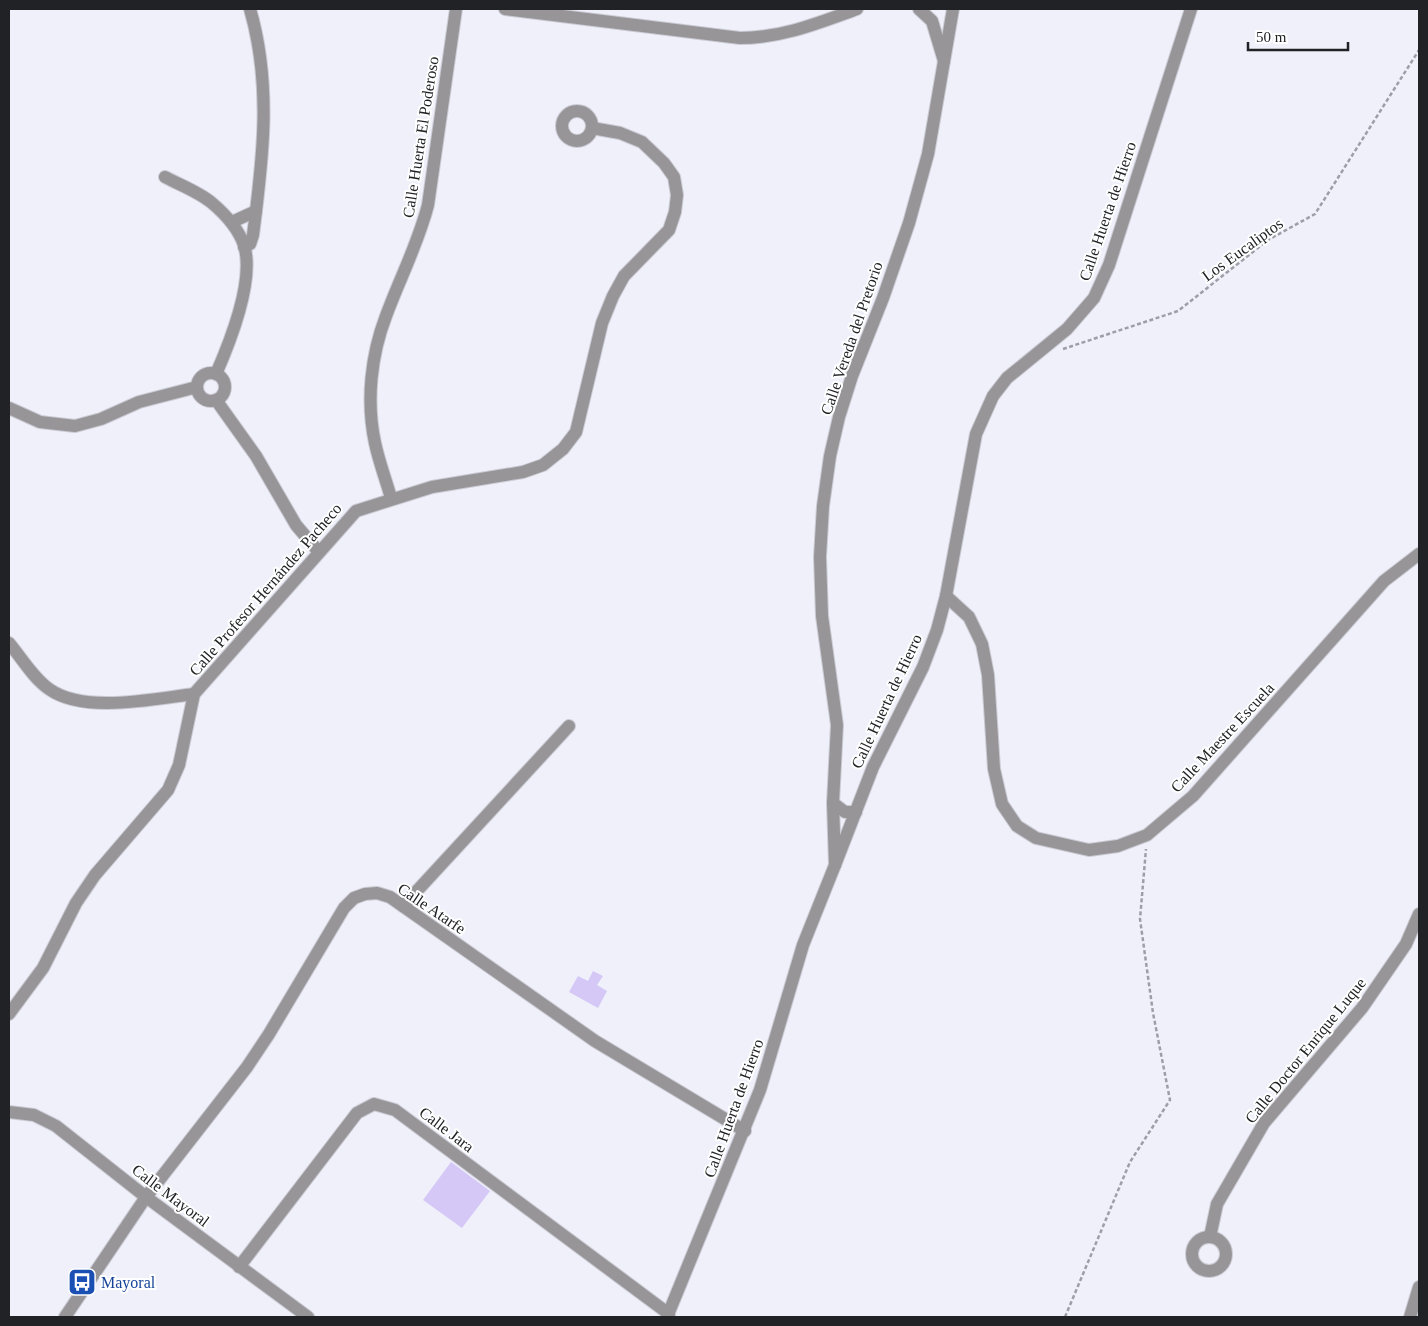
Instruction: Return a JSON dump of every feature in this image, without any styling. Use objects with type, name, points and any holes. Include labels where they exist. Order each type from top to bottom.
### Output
[{"type":"street","points":[[244,247],[250,244],[265,135],[265,106],[258,36],[250,9]]},
{"type":"street","name":"Calle Huerta El Poderoso","points":[[391,498],[375,443],[371,417],[374,358],[386,317],[421,233],[428,205],[456,9]]},
{"type":"street","points":[[505,9],[740,38],[762,38],[795,31],[857,9]]},
{"type":"street","points":[[919,9],[932,21],[945,63]]},
{"type":"street","name":"Calle Huerta de Hierro","points":[[668,1316],[745,1131],[760,1090],[803,945],[873,767],[923,667],[946,596],[976,434],[993,396],[1007,378],[1067,329],[1094,298],[1109,265],[1191,9]]},
{"type":"street","points":[[932,21],[952,13]]},
{"type":"street","name":"Calle Vereda del Pretorio","points":[[835,865],[833,802],[837,725],[822,616],[820,557],[823,506],[830,456],[852,376],[883,298],[909,223],[928,154],[952,13]]},
{"type":"street","name":"Calle Profesor Hernández Pacheco","points":[[9,1014],[43,968],[76,904],[95,875],[168,790],[179,765],[194,694],[318,551],[356,511],[432,486],[523,472],[543,465],[563,449],[576,432],[602,323],[613,296],[624,276],[669,230],[675,212],[677,195],[674,176],[664,163],[642,142],[620,133],[592,128]]},
{"type":"street","points":[[165,177],[211,202],[232,222],[244,247],[245,284],[232,332],[216,374]]},
{"type":"street","points":[[232,222],[256,211]]},
{"type":"street","points":[[206,374],[216,374],[224,382],[225,387],[221,397],[216,400],[205,400],[198,392],[197,387],[201,377],[206,374]]},
{"type":"street","points":[[9,408],[40,422],[75,426],[101,419],[139,402],[197,387]]},
{"type":"street","points":[[216,400],[256,456],[296,525],[318,551]]},
{"type":"street","name":"Calle Maestre Escuela","points":[[946,596],[969,618],[982,644],[988,675],[994,769],[1002,804],[1017,826],[1036,838],[1089,850],[1118,846],[1147,835],[1193,796],[1384,581],[1419,554]]},
{"type":"street","points":[[9,643],[47,688],[69,700],[108,702],[194,694]]},
{"type":"street","points":[[403,906],[569,726]]},
{"type":"street","points":[[833,802],[845,812],[856,812]]},
{"type":"street","name":"Calle Atarfe","points":[[65,1317],[146,1197],[247,1067],[269,1034],[344,908],[354,898],[366,894],[377,893],[390,897],[595,1041],[745,1131]]},
{"type":"street","name":"Calle Doctor Enrique Luque","points":[[1210,1237],[1217,1204],[1264,1123],[1362,1008],[1406,944],[1419,914]]},
{"type":"street","name":"Calle Jara","points":[[239,1267],[357,1113],[374,1104],[395,1110],[668,1316]]},
{"type":"street","name":"Calle Mayoral","points":[[9,1112],[34,1115],[56,1126],[146,1197],[308,1317]]},
{"type":"street","points":[[1410,1317],[1419,1287]]},
{"type":"path","name":"Los Eucaliptos","points":[[1058,351],[1178,311],[1268,240],[1315,214],[1419,50]]},
{"type":"path","points":[[1064,1317],[1130,1162],[1170,1100],[1152,1013],[1140,919],[1147,835]]},
{"type":"building","points":[[593,971],[603,976],[597,985],[607,991],[598,1008],[569,992],[578,976],[588,981]]},
{"type":"building","points":[[451,1162],[490,1191],[462,1228],[423,1200]]},
{"type":"place","name":"Mayoral","points":[[82,1282]]}]
